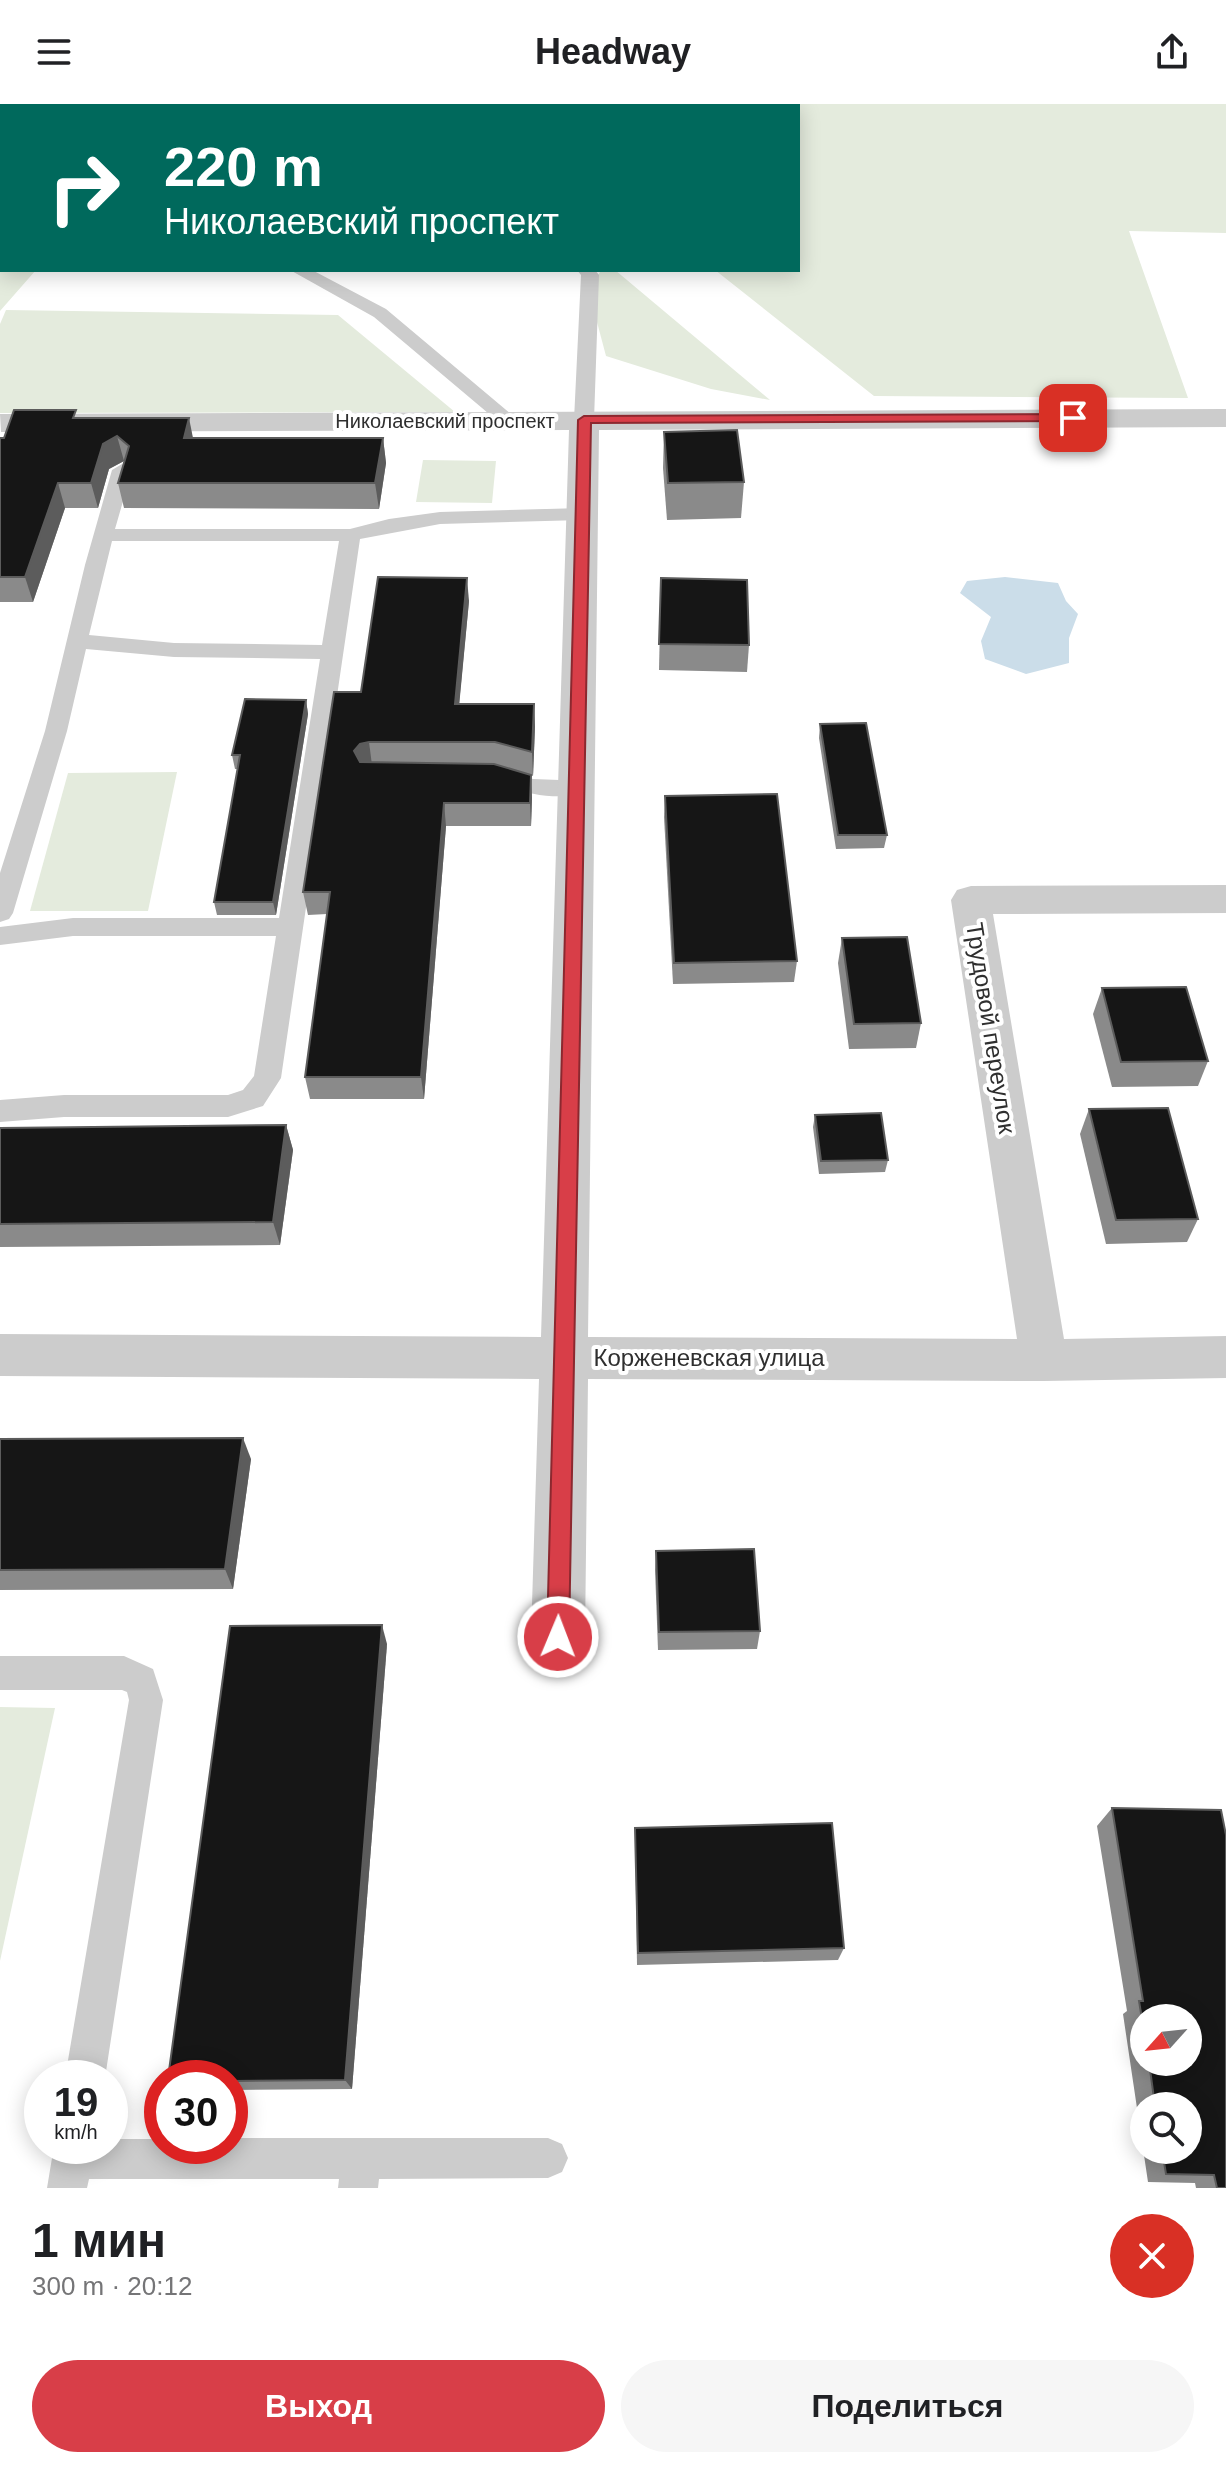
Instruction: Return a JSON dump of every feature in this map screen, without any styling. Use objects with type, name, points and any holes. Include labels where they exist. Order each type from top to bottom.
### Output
[{"type":"street","name":"Николаевский проспект","points":[[1,423],[1226,418]]},
{"type":"street","points":[[558,1637],[584,420]]},
{"type":"street","name":"Трудовой переулок","points":[[1044,1360],[971,900],[1226,899]]},
{"type":"street","name":"Корженевская улица","points":[[0,1355],[1044,1360],[1226,1357]]},
{"type":"lane","points":[[303,272],[380,313],[508,420]]},
{"type":"lane","points":[[584,420],[590,275],[588,272]]},
{"type":"lane","points":[[0,913],[56,731],[122,470]]},
{"type":"lane","points":[[104,535],[350,535],[389,525],[440,518],[582,514]]},
{"type":"lane","points":[[0,1111],[64,1106],[228,1106],[253,1098],[267,1078],[350,535]]},
{"type":"lane","points":[[78,641],[174,650],[332,652]]},
{"type":"lane","points":[[466,776],[497,776],[533,787],[577,787]]},
{"type":"lane","points":[[0,936],[73,927],[290,927]]},
{"type":"lane","points":[[0,1673],[124,1673],[141,1681],[146,1700],[88,2060]]},
{"type":"lane","points":[[71,2164],[360,2173],[548,2158]]},
{"type":"shaded area","points":[[800,104],[1226,104],[1226,233],[1129,231],[1188,398],[874,396],[718,272],[800,272]]},
{"type":"shaded area","points":[[0,272],[34,272],[0,311]]},
{"type":"shaded area","points":[[600,272],[617,272],[770,400],[711,389],[606,356],[589,292]]},
{"type":"shaded area","points":[[6,310],[338,315],[455,412],[0,413],[0,324]]},
{"type":"shaded area","points":[[423,460],[496,461],[492,503],[416,502]]},
{"type":"shaded area","points":[[177,772],[148,911],[30,911],[68,773]]},
{"type":"shaded area","points":[[0,1707],[55,1708],[0,1961]]},
{"type":"water","points":[[1005,577],[1058,583],[1066,601],[1078,614],[1069,638],[1069,663],[1026,674],[985,659],[981,641],[991,617],[960,593],[967,581]]},
{"type":"building","points":[[14,410],[76,410],[73,418],[189,418],[184,438],[383,438],[375,483],[118,483],[129,446],[117,436],[103,444],[91,483],[58,483],[25,577],[0,577],[0,438],[4,438]]},
{"type":"building","points":[[737,430],[744,482],[668,483],[664,432]]},
{"type":"building","points":[[378,577],[467,578],[455,704],[534,704],[532,752],[495,742],[369,742],[360,744],[354,751],[360,762],[494,764],[531,775],[530,803],[444,803],[421,1077],[305,1077],[330,892],[303,892],[334,692],[361,692]]},
{"type":"building","points":[[661,578],[747,580],[749,645],[659,644]]},
{"type":"building","points":[[245,699],[306,700],[273,902],[214,902],[240,755],[232,755]]},
{"type":"building","points":[[866,723],[887,835],[838,835],[820,724]]},
{"type":"building","points":[[777,794],[797,961],[674,963],[665,796]]},
{"type":"building","points":[[907,937],[921,1023],[854,1024],[842,938]]},
{"type":"building","points":[[1186,987],[1208,1061],[1121,1062],[1102,988]]},
{"type":"building","points":[[1168,1108],[1198,1219],[1116,1220],[1089,1109]]},
{"type":"building","points":[[881,1113],[888,1160],[821,1161],[815,1115]]},
{"type":"building","points":[[286,1125],[273,1222],[0,1224],[0,1128]]},
{"type":"building","points":[[243,1438],[225,1569],[0,1570],[0,1439]]},
{"type":"building","points":[[754,1549],[760,1631],[659,1632],[656,1551]]},
{"type":"building","points":[[382,1625],[345,2080],[248,2081],[248,2060],[170,2060],[230,1626]]},
{"type":"building","points":[[1112,1808],[1221,1810],[1226,1835],[1226,2188],[1217,2188],[1214,2175],[1166,2174],[1164,2164],[1202,2164],[1202,2092],[1153,2092],[1151,2076],[1202,2076],[1202,2004],[1140,2004],[1139,2001],[1143,2001]]},
{"type":"building","points":[[832,1823],[844,1948],[638,1953],[635,1828]]},
{"type":"route","points":[[558,1637],[584,420],[1073,418]]}]
